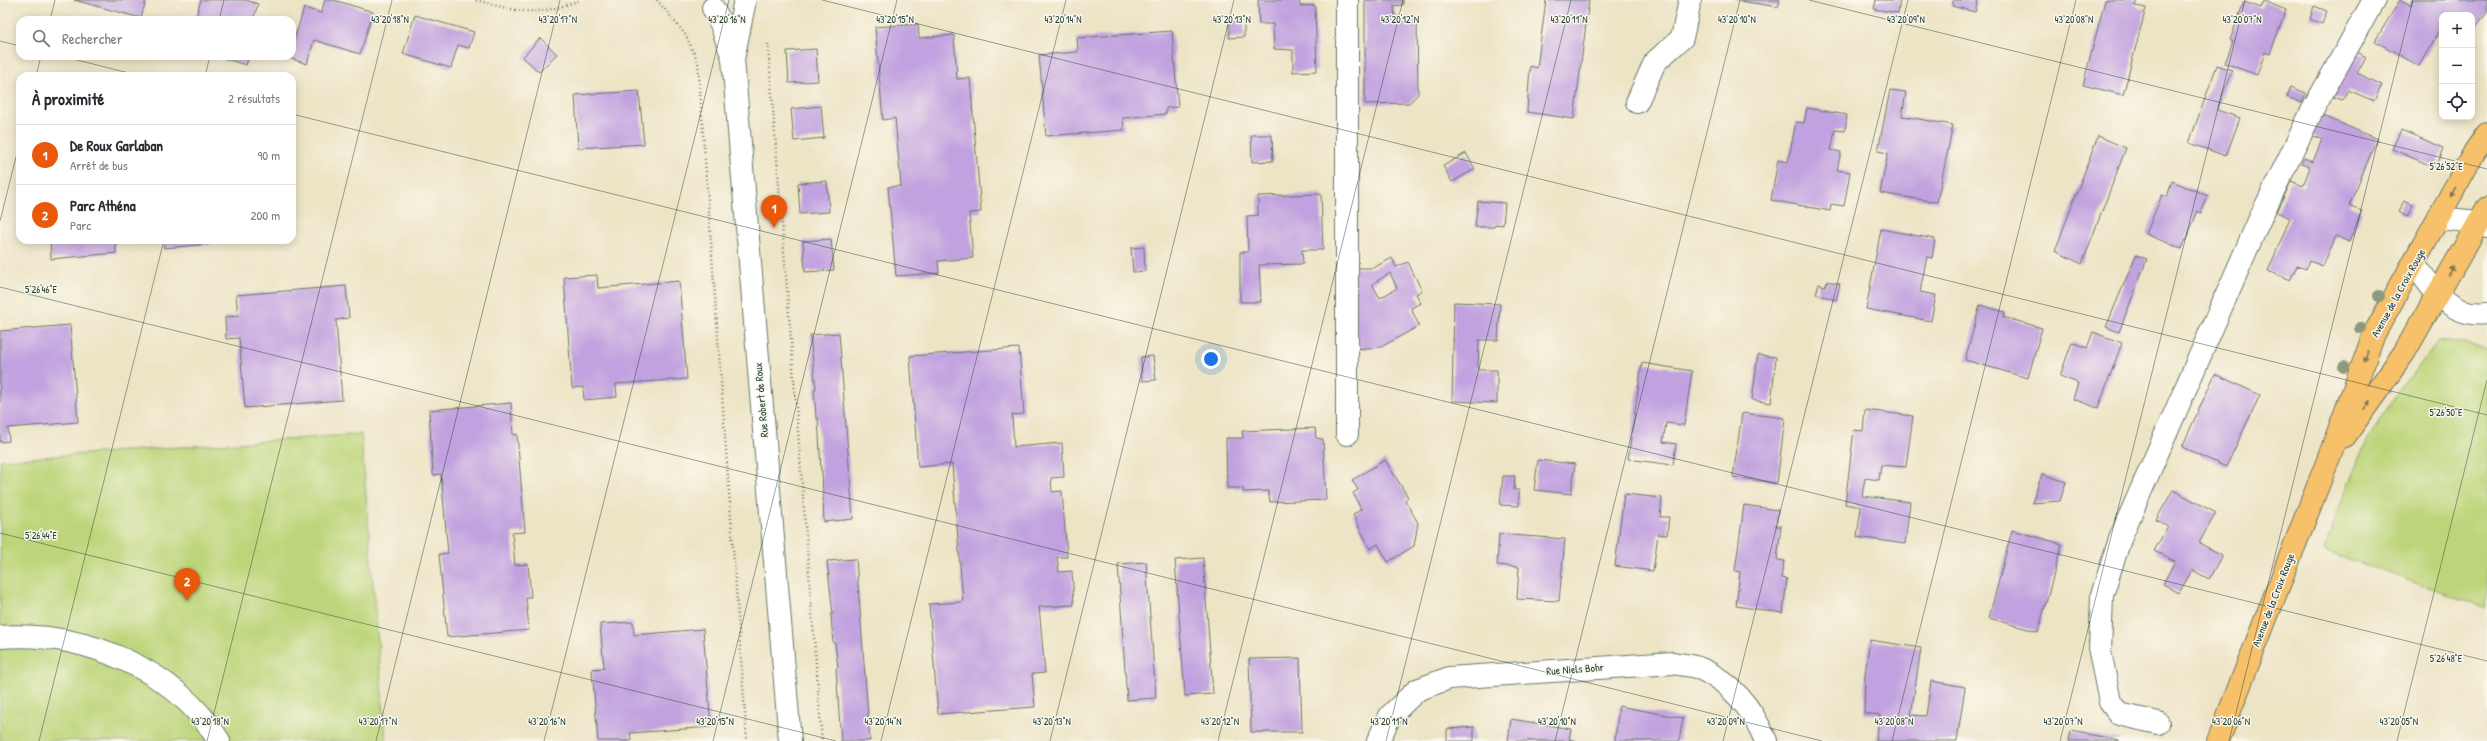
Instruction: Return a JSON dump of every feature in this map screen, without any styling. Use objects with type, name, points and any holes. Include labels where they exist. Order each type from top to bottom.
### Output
[{"type":"main road","name":"Avenue de la Croix Rouge","points":[[2218,741],[2328,460],[2374,334],[2475,151],[2487,134]]},
{"type":"main road","name":"Avenue de la Croix Rouge","points":[[2328,460],[2404,353],[2484,219]]},
{"type":"street","points":[[706,4],[726,8],[741,0]]},
{"type":"street","name":"Rue Robert de Roux","points":[[733,59],[745,0]]},
{"type":"street","points":[[1347,0],[1347,434]]},
{"type":"street","points":[[1637,102],[1655,62],[1682,38],[1690,0]]},
{"type":"street","points":[[2158,723],[2119,714],[2110,702],[2100,652],[2102,595],[2121,536],[2262,214],[2312,111],[2374,0]]},
{"type":"street","name":"Rue Robert de Roux","points":[[706,4],[722,24],[733,59],[790,741]]},
{"type":"street","points":[[2438,218],[2484,219]]},
{"type":"street","points":[[2414,263],[2437,296],[2464,311],[2476,314],[2487,313]]},
{"type":"street","points":[[0,637],[64,639],[102,650],[133,664],[187,701],[211,728],[219,741]]},
{"type":"street","name":"Rue Niels Bohr","points":[[1378,741],[1390,716],[1417,690],[1449,678],[1673,663],[1700,668],[1720,680],[1744,701],[1758,721],[1766,741]]},
{"type":"path","points":[[476,0],[532,13],[555,10],[580,0]]},
{"type":"path","points":[[657,0],[685,34],[698,62],[747,741]]},
{"type":"path","points":[[768,37],[822,741]]},
{"type":"green space","points":[[2438,341],[2467,344],[2487,350],[2487,609],[2324,550],[2357,462],[2365,445],[2394,399]]},
{"type":"green space","points":[[361,434],[386,741],[0,741],[0,460]]},
{"type":"building","points":[[74,0],[146,0],[142,16],[134,16]]},
{"type":"building","points":[[201,0],[246,0],[258,4],[254,16],[196,16]]},
{"type":"building","points":[[325,0],[334,0],[373,12],[360,54],[314,40],[307,64],[295,60],[296,34],[304,8],[321,13]]},
{"type":"building","points":[[1258,0],[1299,0],[1300,6],[1315,5],[1317,71],[1293,72],[1293,50],[1274,49],[1273,24],[1259,24]]},
{"type":"building","points":[[1365,0],[1403,0],[1403,5],[1394,6],[1395,17],[1417,17],[1418,94],[1409,103],[1365,104]]},
{"type":"building","points":[[1546,0],[1589,0],[1574,119],[1527,112],[1530,66],[1537,68]]},
{"type":"building","points":[[1734,0],[1780,0],[1778,7]]},
{"type":"building","points":[[1876,0],[1900,0],[1898,13],[1874,9]]},
{"type":"building","points":[[1953,0],[1978,0],[1975,12],[1952,6]]},
{"type":"building","points":[[2105,0],[2137,0],[2135,6],[2146,8],[2123,95],[2083,85]]},
{"type":"building","points":[[2400,0],[2411,5],[2413,0],[2487,0],[2487,12],[2475,28],[2475,12],[2439,12],[2439,31],[2419,66],[2375,41]]},
{"type":"building","points":[[2264,1],[2286,10],[2270,54],[2265,52],[2257,75],[2225,63],[2233,42],[2230,40],[2244,2],[2261,8]]},
{"type":"building","points":[[2314,6],[2327,11],[2322,24],[2310,19]]},
{"type":"building","points":[[415,15],[474,32],[469,48],[458,45],[451,68],[403,54]]},
{"type":"building","points":[[1244,21],[1244,37],[1229,38],[1229,22]]},
{"type":"building","points":[[918,24],[919,38],[954,35],[957,79],[970,78],[981,212],[969,213],[973,258],[938,261],[939,273],[896,276],[888,187],[901,186],[895,118],[883,120],[875,27]]},
{"type":"building","points":[[1172,31],[1178,107],[1166,108],[1166,114],[1123,118],[1124,130],[1046,136],[1039,55],[1078,52],[1077,38]]},
{"type":"building","points":[[540,38],[557,54],[539,72],[523,57]]},
{"type":"building","points":[[816,49],[818,81],[789,83],[787,51]]},
{"type":"building","points":[[2357,52],[2366,57],[2357,73],[2382,85],[2374,101],[2348,90],[2342,100],[2333,97]]},
{"type":"building","points":[[229,60],[248,60],[246,65]]},
{"type":"building","points":[[2217,65],[2232,70],[2217,110],[2240,118],[2226,156],[2189,143]]},
{"type":"building","points":[[2291,87],[2306,93],[2302,103],[2287,97]]},
{"type":"building","points":[[1890,90],[1906,92],[1902,116],[1953,125],[1937,202],[1880,193],[1888,153],[1878,151]]},
{"type":"building","points":[[639,91],[644,144],[578,148],[575,95]]},
{"type":"building","points":[[821,106],[824,138],[794,141],[791,109]]},
{"type":"building","points":[[1807,108],[1847,115],[1845,131],[1835,130],[1831,150],[1841,152],[1837,170],[1850,172],[1844,206],[1831,204],[1830,211],[1771,200],[1778,160],[1788,162],[1796,122],[1804,123]]},
{"type":"building","points":[[2319,114],[2377,139],[2349,206],[2362,211],[2349,242],[2336,236],[2323,266],[2309,261],[2306,269],[2297,266],[2290,280],[2268,271],[2290,218],[2277,212],[2291,181],[2303,186],[2310,167],[2301,164],[2304,158],[2313,162],[2322,139],[2310,135]]},
{"type":"building","points":[[2401,130],[2444,148],[2436,168],[2392,149]]},
{"type":"building","points":[[1251,135],[1272,135],[1273,161],[1252,162]]},
{"type":"building","points":[[2098,136],[2126,148],[2082,264],[2055,251]]},
{"type":"building","points":[[1466,153],[1475,169],[1452,182],[1443,166]]},
{"type":"building","points":[[827,181],[829,212],[800,214],[798,183]]},
{"type":"building","points":[[2172,181],[2208,196],[2201,213],[2198,211],[2182,249],[2146,234],[2162,195],[2167,197]]},
{"type":"building","points":[[1321,194],[1323,250],[1302,250],[1303,264],[1259,265],[1261,302],[1240,302],[1240,252],[1248,252],[1247,216],[1258,215],[1258,196]]},
{"type":"building","points":[[1478,201],[1505,203],[1503,225],[1495,224],[1494,227],[1475,227]]},
{"type":"building","points":[[2404,201],[2413,205],[2407,217],[2398,212]]},
{"type":"building","points":[[1881,229],[1935,239],[1932,258],[1927,257],[1920,292],[1936,295],[1931,321],[1866,309]]},
{"type":"building","points":[[831,239],[834,270],[805,272],[803,241]]},
{"type":"building","points":[[50,244],[115,244],[116,253],[51,259]]},
{"type":"building","points":[[164,244],[210,244],[164,248]]},
{"type":"building","points":[[1144,247],[1145,271],[1133,272],[1131,248]]},
{"type":"building","points":[[2136,255],[2147,259],[2119,332],[2106,327]]},
{"type":"building","points":[[1392,258],[1396,267],[1408,262],[1422,291],[1416,294],[1421,303],[1411,308],[1419,326],[1381,347],[1355,349],[1353,268],[1373,268]],"holes":[[[1390,273],[1397,288],[1380,298],[1372,284]]]},
{"type":"building","points":[[597,275],[598,288],[679,281],[687,379],[616,384],[617,397],[584,400],[583,387],[572,388],[564,277]]},
{"type":"building","points":[[1827,281],[1840,284],[1836,300],[1816,294],[1819,284],[1825,286]]},
{"type":"building","points":[[346,286],[349,318],[336,320],[342,400],[245,408],[239,338],[226,339],[225,317],[238,316],[236,295]]},
{"type":"building","points":[[1454,302],[1500,304],[1498,340],[1479,340],[1478,370],[1497,370],[1497,403],[1452,401]]},
{"type":"building","points":[[1980,305],[2005,312],[2003,317],[2042,328],[2028,378],[1965,360]]},
{"type":"building","points":[[70,325],[78,422],[8,428],[9,441],[0,442],[0,331]]},
{"type":"building","points":[[2093,332],[2122,343],[2098,408],[2073,399],[2078,383],[2060,376],[2072,342],[2087,348]]},
{"type":"building","points":[[839,333],[853,519],[824,522],[822,471],[814,389],[816,389],[810,335]]},
{"type":"building","points":[[1019,348],[1024,414],[1012,415],[1014,447],[1062,443],[1064,477],[1051,478],[1052,492],[1062,491],[1067,557],[1057,557],[1059,572],[1072,571],[1074,605],[1039,607],[1045,673],[1032,674],[1035,707],[938,714],[929,604],[963,602],[952,464],[918,467],[910,356]]},
{"type":"building","points":[[1758,355],[1776,357],[1771,403],[1752,400]]},
{"type":"building","points":[[1153,356],[1156,380],[1142,381],[1141,357]]},
{"type":"building","points":[[1642,363],[1692,371],[1684,425],[1666,423],[1663,442],[1676,444],[1673,465],[1628,459]]},
{"type":"building","points":[[2215,374],[2260,395],[2226,467],[2182,447]]},
{"type":"building","points":[[511,403],[513,435],[517,434],[525,532],[512,533],[515,565],[528,564],[531,597],[526,597],[529,630],[447,637],[439,554],[448,553],[441,474],[433,475],[429,410]]},
{"type":"building","points":[[1865,410],[1913,416],[1906,467],[1881,465],[1879,480],[1865,478],[1862,496],[1910,502],[1905,544],[1857,537],[1861,507],[1845,504],[1854,430],[1863,431]]},
{"type":"building","points":[[1742,413],[1785,418],[1777,483],[1733,477]]},
{"type":"building","points":[[1315,428],[1316,438],[1323,439],[1326,500],[1270,502],[1268,491],[1243,492],[1243,488],[1227,488],[1226,438],[1243,438],[1242,431]]},
{"type":"building","points":[[1385,460],[1408,497],[1405,500],[1418,523],[1414,546],[1388,562],[1378,544],[1370,549],[1353,515],[1361,509],[1353,493],[1358,490],[1352,480]]},
{"type":"building","points":[[1538,460],[1575,464],[1571,494],[1534,490]]},
{"type":"building","points":[[2042,474],[2066,482],[2060,501],[2032,503]]},
{"type":"building","points":[[1503,476],[1515,476],[1514,490],[1519,490],[1519,506],[1500,505]]},
{"type":"building","points":[[2173,490],[2216,513],[2199,543],[2222,555],[2209,579],[2192,570],[2179,593],[2163,584],[2175,561],[2154,551],[2168,526],[2156,520]]},
{"type":"building","points":[[1624,494],[1662,498],[1660,517],[1669,517],[1667,535],[1658,534],[1653,571],[1615,566]]},
{"type":"building","points":[[1744,505],[1778,510],[1776,526],[1781,526],[1777,560],[1784,561],[1781,578],[1787,579],[1783,613],[1736,606],[1740,572],[1735,571]]},
{"type":"building","points":[[2012,530],[2062,544],[2038,632],[1989,618]]},
{"type":"building","points":[[1499,534],[1565,539],[1559,601],[1517,599],[1519,567],[1497,565]]},
{"type":"building","points":[[1203,558],[1213,694],[1185,696],[1175,560]]},
{"type":"building","points":[[856,559],[870,741],[841,741],[836,668],[838,668],[835,643],[833,643],[831,614],[833,614],[827,561]]},
{"type":"building","points":[[1146,562],[1156,698],[1127,700],[1118,564]]},
{"type":"building","points":[[633,622],[634,635],[703,629],[711,727],[630,733],[631,741],[598,741],[592,669],[604,668],[600,624]]},
{"type":"building","points":[[1870,640],[1921,648],[1911,715],[1926,716],[1931,681],[1965,687],[1957,741],[1876,741],[1880,715],[1864,713],[1865,674]]},
{"type":"building","points":[[1300,658],[1302,732],[1251,732],[1249,659]]},
{"type":"building","points":[[1619,706],[1683,718],[1679,741],[1615,741]]},
{"type":"building","points":[[1511,719],[1571,729],[1569,739],[1576,741],[1508,741]]},
{"type":"building","points":[[1474,727],[1474,741],[1447,741],[1447,729]]},
{"type":"building","points":[[2071,731],[2119,740],[2119,741],[2069,741]]},
{"type":"place","name":"De Roux Garlaban","points":[[774,228]]},
{"type":"place","name":"Parc Athéna","points":[[187,601]]}]
